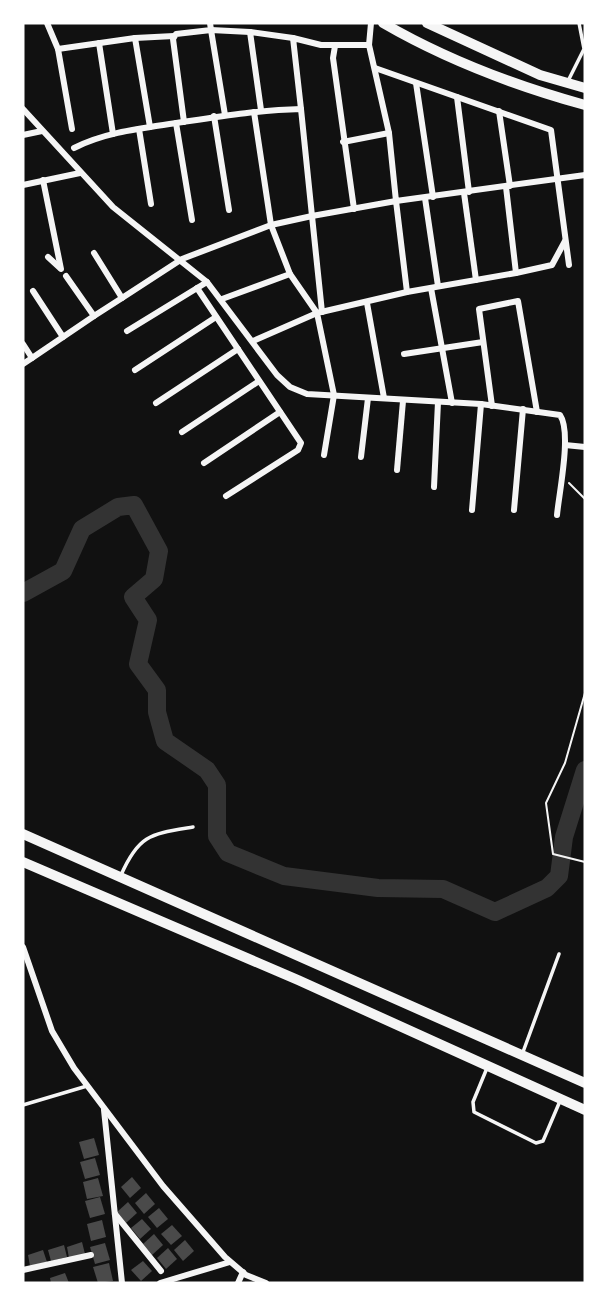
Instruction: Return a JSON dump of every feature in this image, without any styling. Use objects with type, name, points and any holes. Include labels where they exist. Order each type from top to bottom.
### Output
[{"type":"highway","points":[[23,834],[585,1083]]},
{"type":"highway","points":[[23,862],[298,980],[585,1110]]},
{"type":"main road","points":[[383,23],[409,38],[537,91],[585,104]]},
{"type":"main road","points":[[427,23],[540,75],[585,88]]},
{"type":"street","points":[[47,23],[58,48],[72,129]]},
{"type":"street","points":[[371,23],[369,45],[389,133],[407,292]]},
{"type":"street","points":[[58,48],[174,36],[211,26],[335,47],[369,45]]},
{"type":"street","points":[[211,26],[226,115]]},
{"type":"street","points":[[250,32],[271,225],[290,274],[319,313]]},
{"type":"street","points":[[174,36],[184,122]]},
{"type":"street","points":[[135,38],[150,127]]},
{"type":"street","points":[[293,38],[312,216],[319,313],[334,395],[324,454]]},
{"type":"street","points":[[99,43],[113,134]]},
{"type":"street","points":[[335,47],[333,58],[354,209]]},
{"type":"street","points":[[375,68],[551,130],[569,265]]},
{"type":"street","points":[[416,83],[433,197]]},
{"type":"street","points":[[457,97],[476,280]]},
{"type":"street","points":[[23,108],[113,207],[182,259],[207,282],[277,375],[290,387],[307,394],[481,404],[563,417],[565,445],[556,515]]},
{"type":"street","points":[[74,148],[94,138],[214,116],[301,110]]},
{"type":"street","points":[[499,111],[516,273]]},
{"type":"street","points":[[214,116],[229,210]]},
{"type":"street","points":[[176,123],[192,220]]},
{"type":"street","points":[[139,129],[151,204]]},
{"type":"street","points":[[23,135],[43,131]]},
{"type":"street","points":[[343,142],[389,133]]},
{"type":"street","points":[[23,185],[80,173]]},
{"type":"street","points":[[23,364],[182,259],[271,225],[396,201],[585,175]]},
{"type":"street","points":[[43,180],[61,269],[48,257]]},
{"type":"street","points":[[425,198],[452,403]]},
{"type":"street","points":[[253,341],[319,313],[407,292],[552,265],[565,241]]},
{"type":"street","points":[[94,253],[122,298]]},
{"type":"street","points":[[222,299],[290,274]]},
{"type":"street","points":[[66,276],[94,317]]},
{"type":"street","points":[[127,331],[207,282]]},
{"type":"street","points":[[197,288],[301,446],[226,496]]},
{"type":"street","points":[[33,291],[64,337]]},
{"type":"street","points":[[492,407],[480,308],[519,302],[537,412]]},
{"type":"street","points":[[367,303],[384,398]]},
{"type":"street","points":[[135,370],[216,317]]},
{"type":"street","points":[[404,354],[483,342]]},
{"type":"street","points":[[23,344],[32,358]]},
{"type":"street","points":[[156,403],[238,349]]},
{"type":"street","points":[[182,432],[259,381]]},
{"type":"street","points":[[361,457],[368,398]]},
{"type":"street","points":[[397,470],[403,401]]},
{"type":"street","points":[[434,487],[438,402]]},
{"type":"street","points":[[472,510],[481,404]]},
{"type":"street","points":[[514,510],[523,409]]},
{"type":"street","points":[[204,463],[280,412]]},
{"type":"street","points":[[565,445],[585,447]]},
{"type":"street","points":[[23,947],[52,1031],[87,1086],[163,1185],[230,1262],[266,1283]]},
{"type":"street","points":[[104,1108],[122,1283]]},
{"type":"street","points":[[114,1213],[161,1271]]},
{"type":"street","points":[[23,1270],[91,1255]]},
{"type":"street","points":[[160,1283],[230,1262]]},
{"type":"street","points":[[238,1283],[243,1272]]},
{"type":"lane","points":[[567,83],[584,49],[579,23]]},
{"type":"lane","points":[[120,877],[129,856],[142,840],[158,833],[193,827]]},
{"type":"lane","points":[[522,1054],[559,954]]},
{"type":"lane","points":[[488,1066],[473,1102],[474,1112],[536,1143],[543,1141],[561,1099]]},
{"type":"lane","points":[[23,1105],[87,1086]]},
{"type":"path","points":[[561,475],[585,499]]},
{"type":"path","points":[[585,693],[565,763],[546,803],[554,855],[575,862],[585,862]]},
{"type":"building","points":[[94,1138],[99,1155],[84,1159],[79,1142]]},
{"type":"building","points":[[95,1158],[100,1175],[85,1179],[80,1162]]},
{"type":"building","points":[[132,1177],[141,1188],[130,1198],[121,1187]]},
{"type":"building","points":[[98,1178],[103,1196],[87,1199],[83,1182]]},
{"type":"building","points":[[146,1193],[155,1204],[144,1214],[135,1203]]},
{"type":"building","points":[[100,1197],[105,1214],[90,1218],[85,1201]]},
{"type":"building","points":[[128,1202],[137,1213],[126,1223],[117,1212]]},
{"type":"building","points":[[159,1208],[168,1219],[157,1228],[148,1217]]},
{"type":"building","points":[[142,1219],[151,1229],[140,1239],[131,1228]]},
{"type":"building","points":[[102,1220],[106,1237],[91,1241],[87,1224]]},
{"type":"building","points":[[172,1225],[182,1236],[171,1245],[161,1234]]},
{"type":"building","points":[[154,1234],[163,1245],[152,1255],[143,1244]]},
{"type":"building","points":[[185,1240],[194,1251],[183,1261],[174,1250]]},
{"type":"building","points":[[82,1242],[85,1254],[69,1258],[67,1247]]},
{"type":"building","points":[[105,1243],[110,1260],[95,1264],[90,1247]]},
{"type":"building","points":[[64,1245],[67,1257],[51,1261],[48,1250]]},
{"type":"building","points":[[168,1248],[177,1259],[166,1269],[157,1258]]},
{"type":"building","points":[[43,1250],[47,1262],[30,1266],[28,1255]]},
{"type":"building","points":[[143,1261],[152,1271],[141,1281],[131,1270]]},
{"type":"building","points":[[109,1263],[113,1281],[98,1283],[93,1267]]},
{"type":"building","points":[[65,1273],[69,1283],[51,1283],[50,1278]]},
{"type":"waterway","points":[[23,593],[63,571],[82,529],[118,507],[134,505],[159,551],[154,579],[133,597],[148,620],[138,664],[157,690],[157,712],[165,741],[207,770],[217,785],[217,836],[228,853],[284,876],[378,888],[443,889],[495,912],[547,888],[559,876],[564,837],[585,770]]}]
